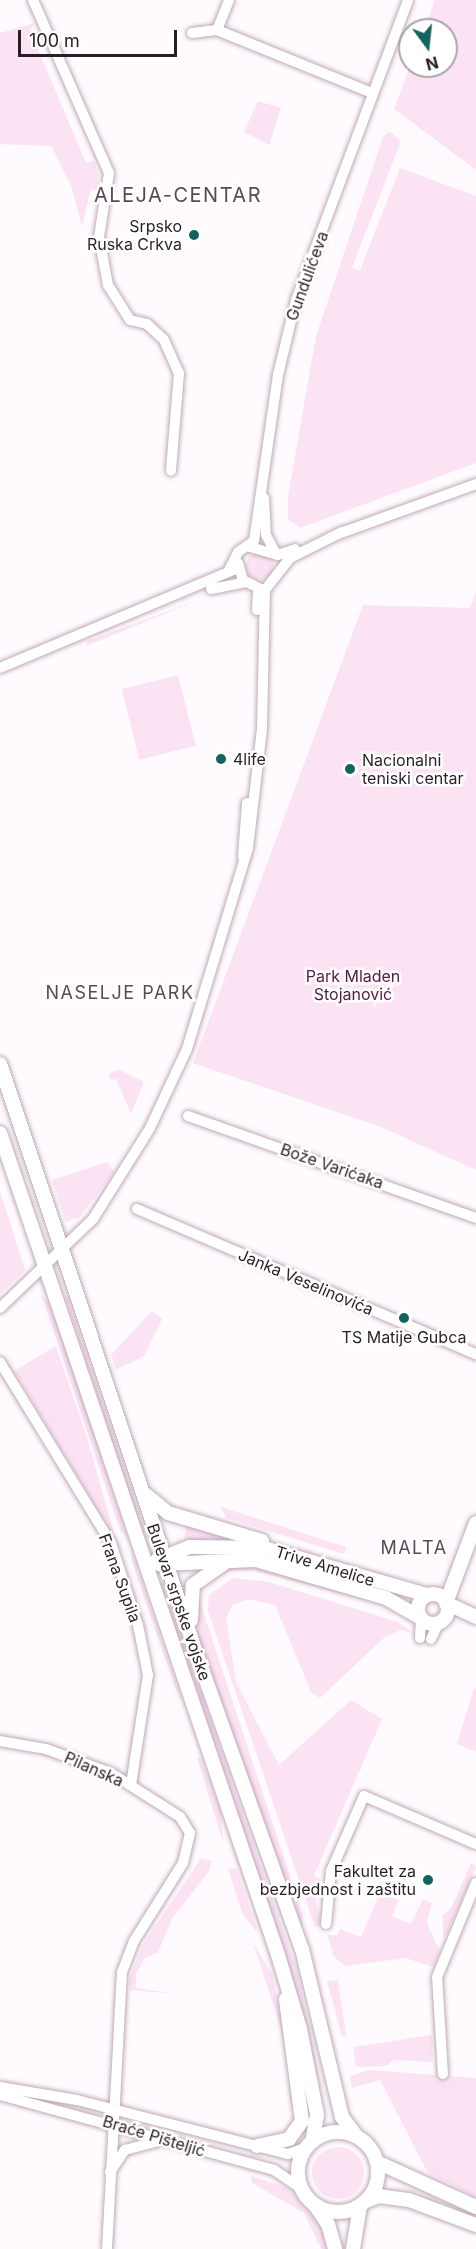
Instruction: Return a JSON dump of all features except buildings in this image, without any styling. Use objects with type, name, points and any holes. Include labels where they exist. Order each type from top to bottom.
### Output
[{"type":"main road","name":"Bulevar srpske vojske","points":[[0,1064],[61,1252],[142,1488],[161,1561],[196,1652],[302,1949],[342,2117],[357,2137]]},
{"type":"main road","name":"Bulevar srpske vojske","points":[[0,1133],[285,1976],[317,2115],[309,2145]]},
{"type":"main road","points":[[142,1488],[157,1508],[290,1552]]},
{"type":"main road","points":[[421,1618],[418,1606],[436,1597],[455,1571],[476,1522]]},
{"type":"main road","name":"Trive Amelice","points":[[161,1561],[220,1545],[290,1552],[436,1597],[476,1618]]},
{"type":"main road","points":[[142,1548],[161,1561],[152,1581]]},
{"type":"main road","points":[[196,1652],[189,1610],[193,1585],[217,1565],[241,1559]]},
{"type":"main road","name":"Trive Amelice","points":[[161,1561],[241,1559],[318,1576],[405,1605],[421,1618],[439,1622],[476,1618]]},
{"type":"main road","points":[[436,1597],[439,1622]]},
{"type":"main road","points":[[257,2146],[288,2139],[302,2121],[285,1976]]},
{"type":"main road","points":[[335,2249],[328,2224],[302,2189],[298,2168],[309,2145],[334,2132],[357,2137],[377,2162],[398,2176],[476,2206]]},
{"type":"main road","points":[[353,2249],[363,2203],[377,2180],[377,2162]]},
{"type":"main road","points":[[313,2204],[337,2212],[379,2196],[409,2200],[476,2224]]},
{"type":"street","points":[[33,0],[109,173],[111,190],[99,237],[108,285],[130,320],[147,324],[164,340],[178,368],[181,399],[171,471]]},
{"type":"street","points":[[217,30],[229,0]]},
{"type":"street","name":"Gundulićeva","points":[[251,544],[293,309],[408,0]]},
{"type":"street","points":[[192,33],[217,30],[372,93]]},
{"type":"street","name":"Gundulićeva","points":[[266,465],[268,533],[277,550]]},
{"type":"street","points":[[262,590],[240,574],[238,552],[251,544],[277,550],[342,532],[476,484]]},
{"type":"street","points":[[262,590],[275,581],[283,567],[342,532]]},
{"type":"street","points":[[262,590],[279,582],[283,567],[277,550]]},
{"type":"street","points":[[179,597],[240,574]]},
{"type":"street","points":[[0,668],[240,574],[263,586],[275,581]]},
{"type":"street","points":[[0,1308],[46,1268],[105,1202],[161,1105],[187,1049],[243,857],[259,770],[262,590]]},
{"type":"street","name":"Bože Varićaka","points":[[188,1116],[476,1218]]},
{"type":"street","name":"Janka Veselinovića","points":[[137,1209],[476,1354]]},
{"type":"street","name":"Frana Supila","points":[[0,1362],[111,1543],[138,1625],[148,1675],[131,1785]]},
{"type":"street","points":[[421,1618],[425,1638],[439,1622]]},
{"type":"street","name":"Pilanska","points":[[0,1741],[65,1754],[131,1785],[180,1817],[189,1828],[189,1849],[134,1941],[122,1972],[111,2109]]},
{"type":"street","points":[[326,1924],[331,1871],[364,1796],[476,1844]]},
{"type":"street","points":[[443,2074],[437,1977],[476,1883]]},
{"type":"street","name":"Braće Pišteljić","points":[[0,2087],[111,2109],[288,2154],[309,2145]]},
{"type":"street","name":"Braće Pišteljić","points":[[0,2095],[111,2123],[274,2170],[302,2189]]},
{"type":"street","points":[[107,2249],[111,2109]]},
{"type":"street","points":[[108,2181],[125,2150],[170,2141]]},
{"type":"green space","points":[[435,0],[476,0],[476,170],[394,109],[406,78],[458,78],[458,18],[428,18]]},
{"type":"green space","points":[[35,23],[30,30],[86,163],[94,161],[98,173],[99,189],[91,190],[82,226],[71,186],[51,146],[0,144],[0,33]]},
{"type":"green space","points":[[258,101],[281,108],[269,145],[244,132]]},
{"type":"green space","points":[[389,131],[401,141],[352,268],[360,270],[400,168],[476,196],[476,463],[300,528],[288,519],[288,496],[316,336],[383,137]]},
{"type":"green space","points":[[260,552],[270,556],[274,566],[270,576],[260,580],[250,576],[246,566],[250,556]]},
{"type":"green space","name":"Park Mladen Stojanović","points":[[476,592],[476,1170],[381,1127],[193,1063],[363,605],[470,608]]},
{"type":"green space","points":[[201,599],[86,646],[87,641]]},
{"type":"green space","points":[[178,675],[196,746],[139,760],[122,689]]},
{"type":"green space","points":[[118,1069],[144,1082],[131,1114],[116,1079],[110,1080],[109,1074]]},
{"type":"green space","points":[[108,1162],[114,1172],[80,1217],[66,1222],[52,1180]]},
{"type":"green space","points":[[0,1191],[25,1270],[0,1294]]},
{"type":"green space","points":[[41,1294],[53,1309],[128,1539],[120,1530]]},
{"type":"green space","points":[[68,1296],[145,1534],[142,1535],[65,1297]]},
{"type":"green space","points":[[152,1311],[162,1319],[144,1356],[116,1370],[111,1355]]},
{"type":"green space","points":[[56,1346],[88,1441],[116,1540],[14,1371]]},
{"type":"green space","points":[[221,1507],[346,1547],[344,1554],[226,1518]]},
{"type":"green space","points":[[186,1524],[240,1541],[184,1545]]},
{"type":"green space","points":[[131,1549],[181,1698],[179,1699],[132,1562]]},
{"type":"green space","points":[[257,1566],[377,1603],[251,1570],[231,1571],[203,1583],[224,1568]]},
{"type":"green space","points":[[233,1578],[269,1582],[398,1622],[413,1633],[401,1630],[385,1637],[320,1698],[311,1692],[275,1605],[248,1599],[233,1605],[226,1617],[236,1682],[279,1765],[351,1700],[382,1719],[314,1876],[322,1880],[313,1889],[322,1925],[315,1927],[208,1611],[209,1595]]},
{"type":"green space","points":[[158,1583],[163,1583],[298,1972],[321,2089],[288,1966]]},
{"type":"green space","points":[[197,1593],[303,1915],[302,1927],[197,1635]]},
{"type":"green space","points":[[474,1688],[476,1689],[476,1752],[457,1744]]},
{"type":"green space","points":[[200,1756],[221,1812],[223,1842],[197,1758]]},
{"type":"green space","points":[[201,1858],[212,1861],[209,1871],[172,1919],[158,1952],[145,1958],[136,1974],[136,1988],[175,1994],[130,1990],[130,1976],[144,1943]]},
{"type":"green space","points":[[466,1858],[476,1867],[444,1939],[442,1916],[451,1908],[471,1863]]},
{"type":"green space","points":[[236,1868],[257,1929],[255,1930],[242,1913],[228,1869]]},
{"type":"green space","points":[[380,1893],[399,1900],[392,1916],[411,1924],[423,1899],[432,1903],[427,1923],[440,1952],[433,1967],[406,1958],[345,1966],[334,1957],[327,1934],[337,1936],[340,1929],[361,1937]]},
{"type":"green space","points":[[253,1943],[273,1976],[287,2050],[284,2037]]},
{"type":"green space","points":[[338,1980],[346,2036],[342,2037],[327,1981]]},
{"type":"green space","points":[[432,2035],[433,2062],[394,2060],[386,2066],[356,2067],[353,2047]]},
{"type":"green space","points":[[369,2070],[476,2078],[476,2197],[428,2173],[380,2080],[352,2088],[350,2076]]},
{"type":"green space","points":[[338,2147],[352,2151],[360,2159],[364,2173],[360,2187],[352,2195],[338,2199],[324,2195],[316,2187],[312,2173],[316,2159],[324,2151]]},
{"type":"green space","points":[[251,2176],[289,2188],[321,2226],[327,2249],[321,2249],[304,2213],[252,2183]]},
{"type":"place","name":"Srpsko Ruska Crkva","points":[[194,235]]},
{"type":"place","name":"4life","points":[[221,759]]},
{"type":"place","name":"Nacionalni teniski centar","points":[[350,769]]},
{"type":"place","name":"TS Matije Gubca","points":[[404,1318]]},
{"type":"place","name":"Fakultet za bezbjednost i zaštitu","points":[[428,1880]]},
{"type":"district","name":"ALEJA-CENTAR","points":[[178,195]]},
{"type":"district","name":"NASELJE PARK","points":[[120,993]]},
{"type":"district","name":"MALTA","points":[[414,1548]]}]
